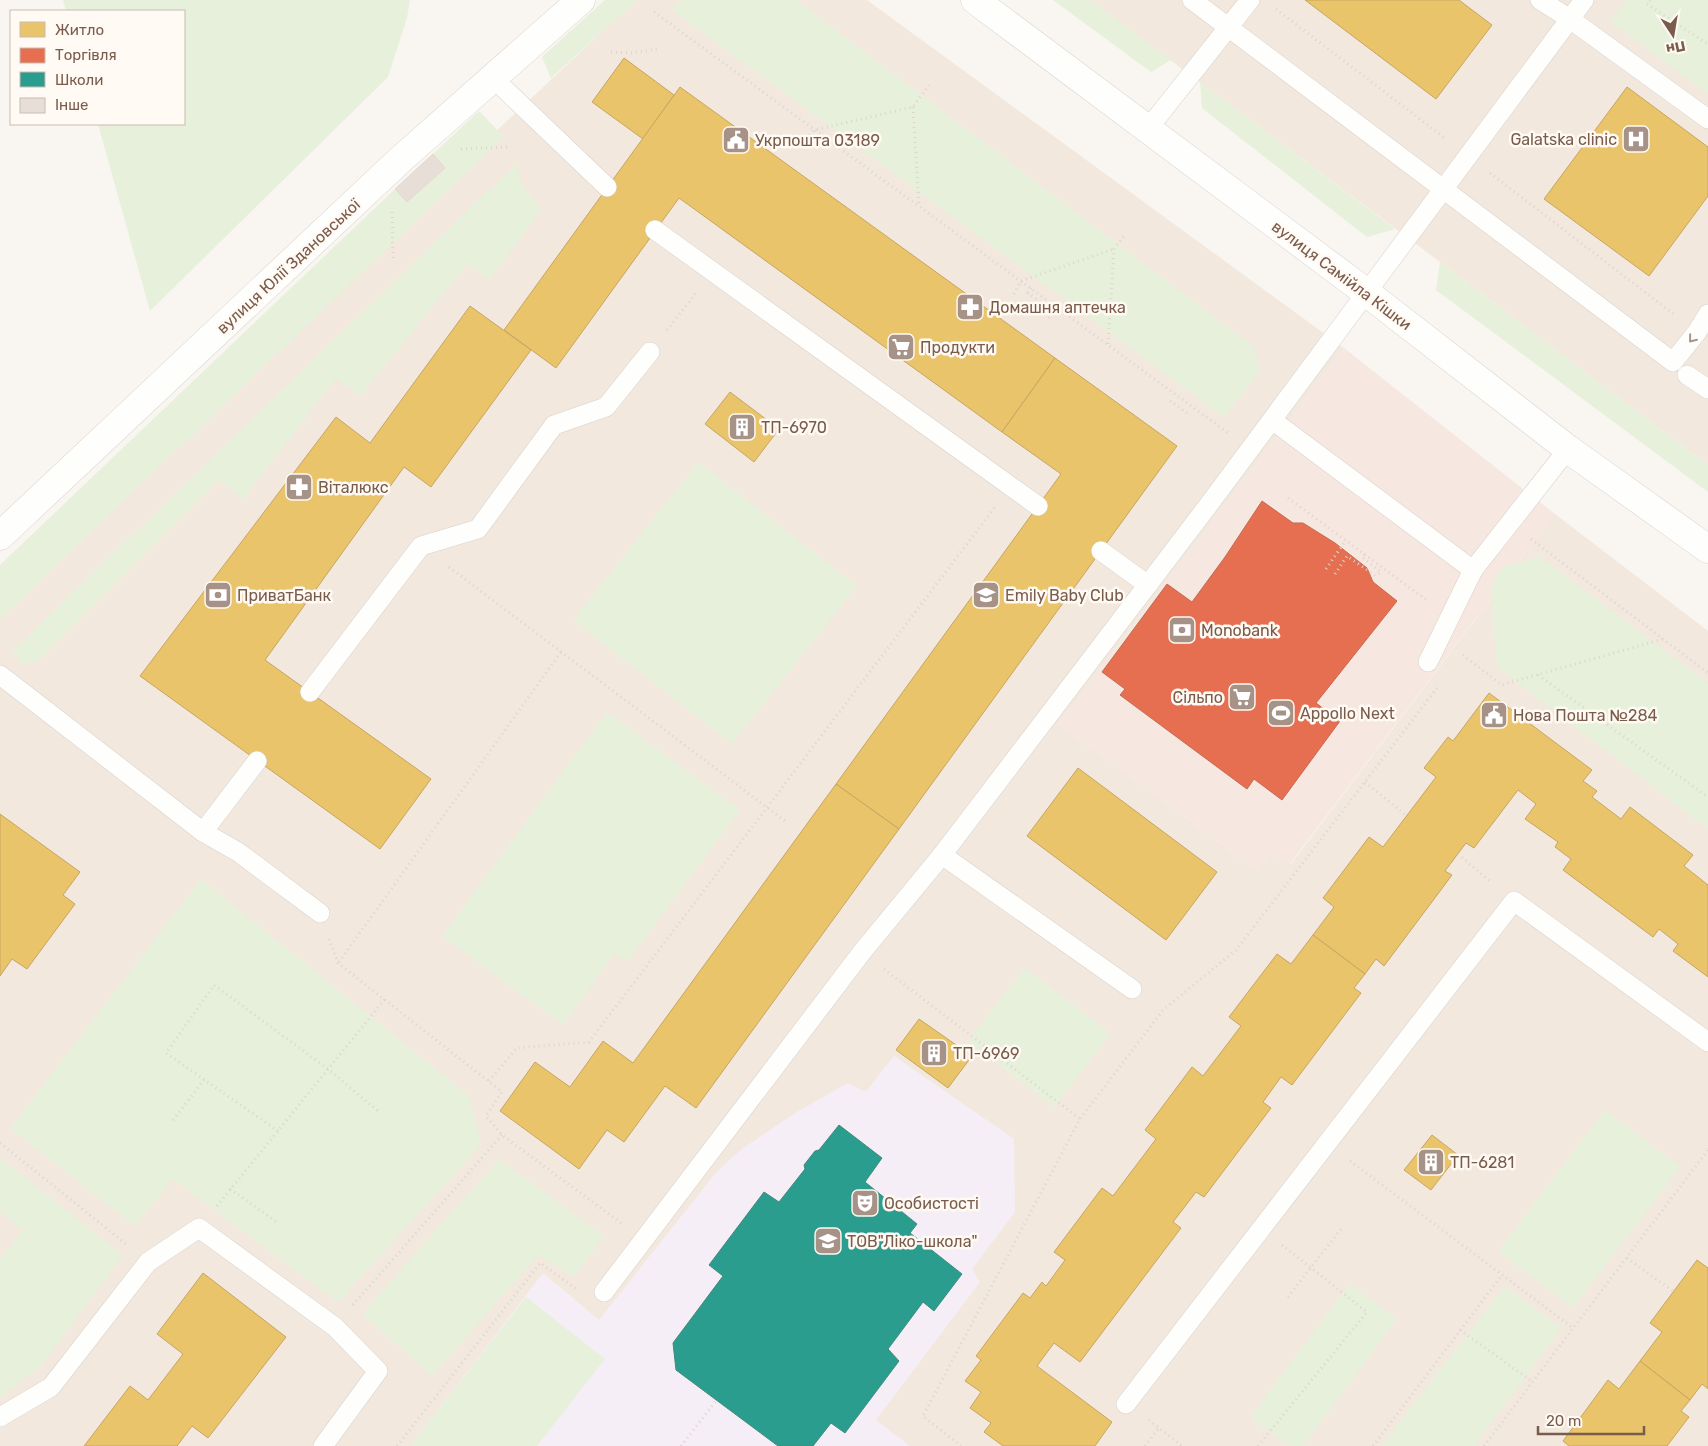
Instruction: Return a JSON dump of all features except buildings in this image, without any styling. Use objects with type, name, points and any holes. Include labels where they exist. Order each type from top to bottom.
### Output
[{"type":"street","name":"вулиця Юлії Здановської","points":[[0,536],[394,166],[581,0]]},
{"type":"street","name":"вулиця Самійла Кішки","points":[[975,0],[1368,293],[1568,449],[1708,549]]},
{"type":"lane","points":[[1192,0],[1708,389]]},
{"type":"lane","points":[[1147,130],[1250,0]]},
{"type":"lane","points":[[1540,0],[1570,19],[1708,119]]},
{"type":"lane","points":[[604,1292],[862,952],[942,855],[1148,585],[1368,293],[1584,0]]},
{"type":"lane","points":[[493,78],[607,188]]},
{"type":"lane","points":[[655,230],[1038,506]]},
{"type":"lane","points":[[1680,368],[1708,314]]},
{"type":"lane","points":[[310,692],[421,546],[478,529],[554,425],[606,407],[650,352]]},
{"type":"lane","points":[[1272,420],[1473,570]]},
{"type":"lane","points":[[1428,662],[1473,570],[1568,449]]},
{"type":"lane","points":[[1101,551],[1148,585]]},
{"type":"lane","points":[[0,675],[203,832],[238,852],[320,913]]},
{"type":"lane","points":[[203,832],[257,761]]},
{"type":"lane","points":[[942,855],[1132,988]]},
{"type":"lane","points":[[1126,1404],[1514,901],[1708,1042]]},
{"type":"lane","points":[[0,1417],[52,1387],[148,1262],[199,1228],[335,1327],[378,1371],[327,1445]]},
{"type":"path","points":[[1650,0],[1647,4],[1708,44]]},
{"type":"path","points":[[654,12],[1251,449]]},
{"type":"path","points":[[611,52],[632,53],[658,49]]},
{"type":"path","points":[[919,206],[913,107],[929,85]]},
{"type":"path","points":[[799,146],[814,130],[913,107]]},
{"type":"path","points":[[1014,294],[1021,281],[1114,249],[1124,236]]},
{"type":"path","points":[[1108,345],[1114,249]]},
{"type":"path","points":[[650,352],[713,272]]},
{"type":"path","points":[[1031,288],[1028,293],[1054,312],[1049,318]]},
{"type":"path","points":[[1170,400],[1190,415]]},
{"type":"path","points":[[1288,498],[1433,605]]},
{"type":"path","points":[[489,1081],[517,1048],[589,1042],[996,506]]},
{"type":"path","points":[[1509,523],[1708,673]]},
{"type":"path","points":[[1326,569],[1346,540]]},
{"type":"path","points":[[421,546],[784,821]]},
{"type":"path","points":[[1335,574],[1347,556],[1376,576],[1381,572],[1362,557],[1365,554]]},
{"type":"path","points":[[1456,650],[1502,685],[1664,639]]},
{"type":"path","points":[[338,962],[561,652]]},
{"type":"path","points":[[1457,663],[1463,655]]},
{"type":"path","points":[[1538,675],[1708,797]]},
{"type":"path","points":[[961,1446],[923,1416],[1080,1119],[1163,1010],[1236,950],[1440,685]]},
{"type":"path","points":[[1365,782],[1407,816]]},
{"type":"path","points":[[1458,854],[1514,901]]},
{"type":"path","points":[[320,913],[338,962],[502,1092],[486,1116],[502,1134],[644,1240]]},
{"type":"path","points":[[862,952],[1080,1119]]},
{"type":"path","points":[[278,1131],[166,1053],[214,985],[328,1069],[378,1111]]},
{"type":"path","points":[[199,1228],[385,999]]},
{"type":"path","points":[[173,1120],[204,1080]]},
{"type":"path","points":[[335,1327],[502,1134]]},
{"type":"path","points":[[0,1143],[148,1262]]},
{"type":"path","points":[[1327,1144],[1573,1328]]},
{"type":"path","points":[[1484,1446],[1708,1150]]},
{"type":"path","points":[[230,1189],[277,1222]]},
{"type":"path","points":[[1258,1446],[1367,1312],[1261,1229]]},
{"type":"path","points":[[1288,1296],[1341,1229]]},
{"type":"path","points":[[1627,1258],[1673,1291]]},
{"type":"path","points":[[397,1446],[540,1263],[595,1303],[604,1292]]},
{"type":"path","points":[[1373,1446],[1502,1275]]},
{"type":"path","points":[[1460,1330],[1533,1382]]},
{"type":"path","points":[[681,1446],[716,1401]]},
{"type":"path","points":[[1126,1404],[1182,1446]]},
{"type":"path","points":[[1145,1446],[1159,1428]]},
{"type":"shaded area","points":[[636,0],[867,0],[1344,348],[1059,724],[1258,871],[1272,853],[1291,864],[1555,514],[1708,631],[1708,1446],[0,1446],[0,596]]},
{"type":"shaded area","points":[[1090,0],[1708,0],[1708,465],[1440,262]]},
{"type":"shaded area","points":[[1344,348],[1555,514],[1290,864],[1272,853],[1258,871],[1059,724]]},
{"type":"shaded area","name":"ТОВ\"Ліко-школа\"","points":[[894,1056],[1014,1139],[1015,1212],[972,1269],[980,1282],[876,1420],[910,1446],[410,1446],[543,1273],[599,1320],[718,1170],[742,1149],[795,1113],[848,1083],[864,1091],[867,1090]]},
{"type":"green space","points":[[63,0],[410,0],[407,18],[388,77],[150,311],[98,125],[185,125],[185,10],[66,10]]},
{"type":"green space","points":[[605,0],[637,0],[551,78],[542,57]]},
{"type":"green space","points":[[682,0],[796,0],[1255,348],[1260,372],[1224,417],[672,10]]},
{"type":"green space","points":[[1053,0],[1090,0],[1171,60],[1151,72]]},
{"type":"green space","points":[[1626,0],[1708,0],[1708,94],[1610,21]]},
{"type":"green space","points":[[1200,82],[1395,229],[1367,237],[1202,108]]},
{"type":"green space","points":[[479,111],[504,137],[0,619],[0,565],[395,189],[408,202],[445,168],[433,154]]},
{"type":"green space","points":[[517,163],[520,182],[542,209],[489,280],[467,264],[360,397],[336,378],[243,499],[219,480],[38,661],[23,664],[12,651]]},
{"type":"green space","points":[[1440,262],[1708,465],[1708,492],[1436,290]]},
{"type":"green space","points":[[698,462],[857,586],[732,744],[573,620]]},
{"type":"green space","points":[[1540,557],[1708,683],[1708,829],[1497,667],[1491,586],[1502,567]]},
{"type":"green space","points":[[607,712],[740,810],[627,962],[615,953],[563,1025],[442,936]]},
{"type":"green space","points":[[201,879],[469,1096],[481,1145],[338,1302],[173,1179],[135,1226],[10,1128]]},
{"type":"green space","points":[[1025,968],[1111,1034],[1054,1107],[968,1041]]},
{"type":"green space","points":[[1605,1110],[1680,1167],[1573,1308],[1498,1251]]},
{"type":"green space","points":[[0,1158],[123,1255],[41,1366],[0,1397],[0,1258],[23,1230],[0,1212]]},
{"type":"green space","points":[[499,1159],[604,1236],[574,1277],[538,1255],[432,1376],[362,1314]]},
{"type":"green space","points":[[1349,1284],[1397,1319],[1303,1446],[1288,1446],[1250,1417]]},
{"type":"green space","points":[[1505,1286],[1562,1328],[1474,1446],[1381,1446]]},
{"type":"green space","points":[[526,1297],[605,1359],[537,1446],[410,1446]]},
{"type":"place","name":"Galatska clinic","points":[[1636,139]]},
{"type":"place","name":"Укрпошта 03189","points":[[736,140]]},
{"type":"place","name":"Домашня аптечка","points":[[970,307]]},
{"type":"place","name":"Продукти","points":[[901,347]]},
{"type":"place","name":"ТП-6970","points":[[742,427]]},
{"type":"place","name":"Віталюкс","points":[[299,487]]},
{"type":"place","name":"ПриватБанк","points":[[218,595]]},
{"type":"place","name":"Emily Baby Club","points":[[986,595]]},
{"type":"place","name":"Monobank","points":[[1182,630]]},
{"type":"place","name":"Сільпо","points":[[1242,697]]},
{"type":"place","name":"Appollo Next","points":[[1281,713]]},
{"type":"place","name":"Нова Пошта №284","points":[[1494,715]]},
{"type":"place","name":"ТП-6969","points":[[934,1053]]},
{"type":"place","name":"ТП-6281","points":[[1431,1162]]},
{"type":"place","name":"Особистості","points":[[865,1203]]},
{"type":"place","name":"ТОВ\"Ліко-школа\"","points":[[828,1241]]}]
